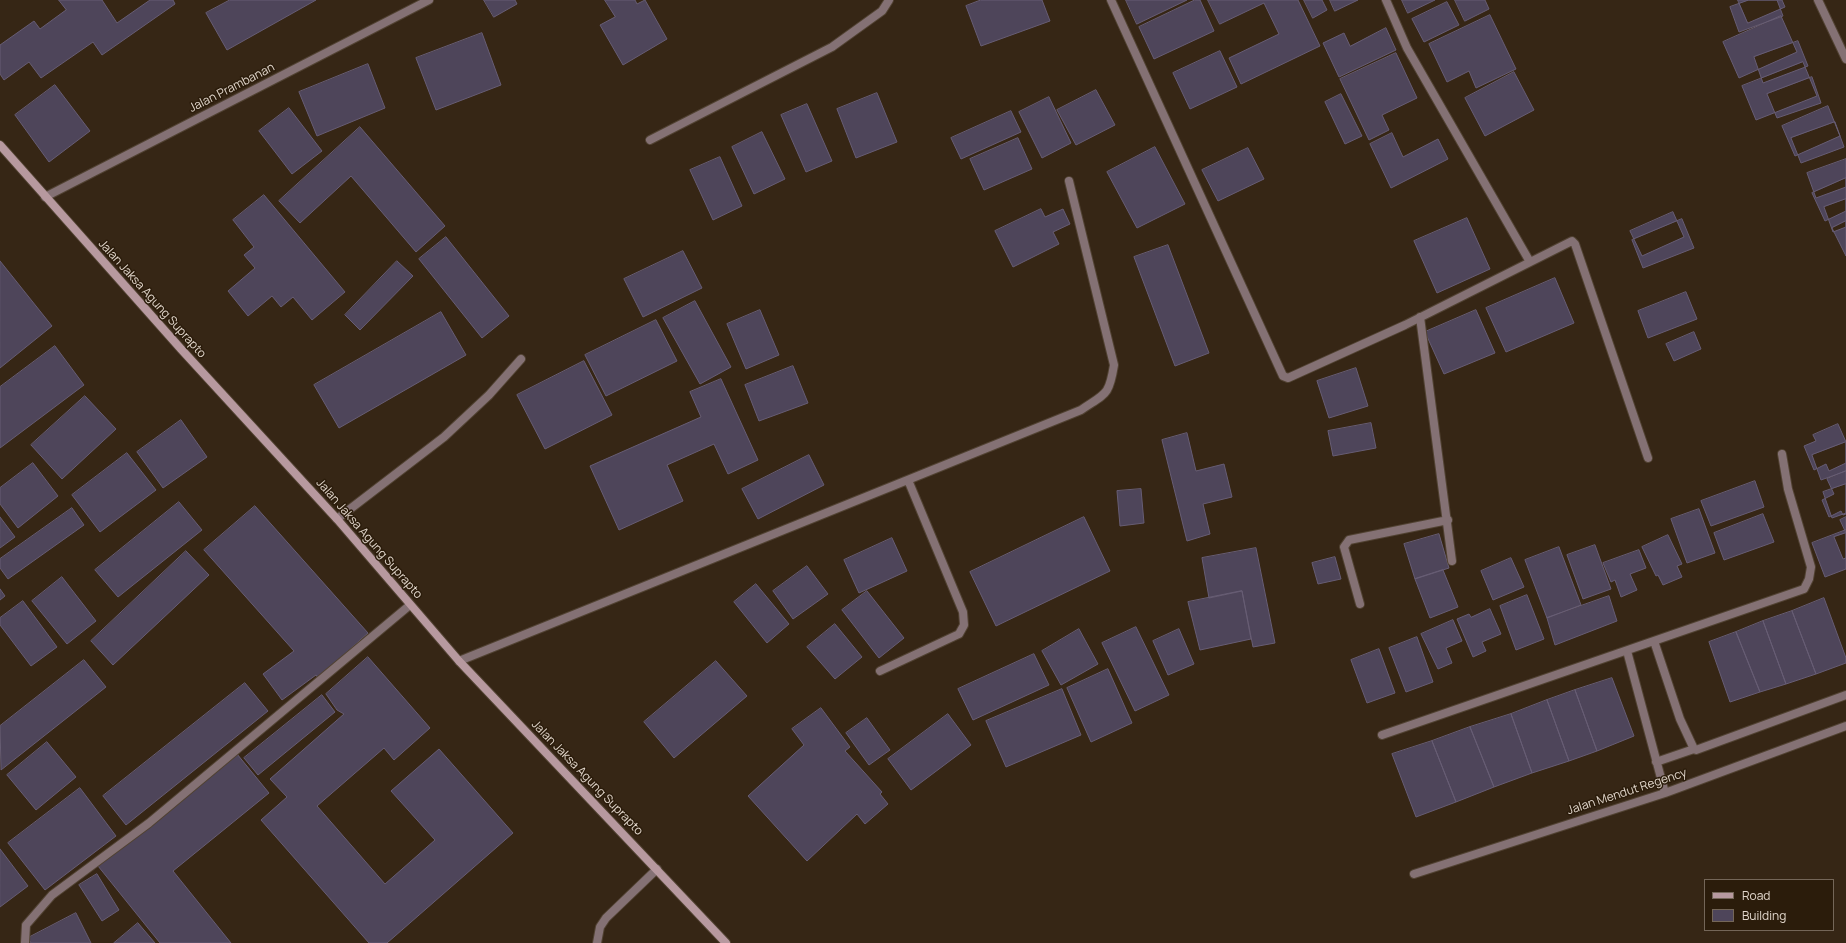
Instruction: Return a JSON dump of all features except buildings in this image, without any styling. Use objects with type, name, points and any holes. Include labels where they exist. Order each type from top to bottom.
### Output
[{"type":"main road","name":"Jalan Jaksa Agung Suprapto","points":[[0,145],[181,349],[337,519],[459,661],[726,943]]},
{"type":"street","name":"Jalan Prambanan","points":[[45,197],[429,0]]},
{"type":"street","points":[[650,140],[832,47],[882,12],[889,0]]},
{"type":"street","points":[[1111,0],[1283,376],[1288,378],[1420,317],[1572,241],[1576,244],[1648,458]]},
{"type":"street","points":[[1386,0],[1407,48],[1530,262]]},
{"type":"street","points":[[1818,0],[1846,59]]},
{"type":"street","points":[[459,661],[1081,410],[1106,393],[1111,383],[1114,365],[1069,181]]},
{"type":"street","points":[[1420,317],[1448,520],[1452,561]]},
{"type":"street","points":[[337,519],[444,437],[489,395],[521,359]]},
{"type":"street","points":[[1382,735],[1627,651],[1804,588],[1809,579],[1811,567],[1788,489],[1782,454]]},
{"type":"street","points":[[880,671],[959,634],[964,625],[963,612],[908,480]]},
{"type":"street","points":[[1360,604],[1344,546],[1349,540],[1448,520]]},
{"type":"street","points":[[24,943],[26,925],[52,895],[149,823],[410,605]]},
{"type":"street","points":[[1654,641],[1680,719],[1694,749]]},
{"type":"street","points":[[1627,651],[1665,793]]},
{"type":"street","points":[[1656,762],[1694,749],[1699,749],[1846,695]]},
{"type":"street","name":"Jalan Mendut Regency","points":[[1414,874],[1665,793],[1846,726]]},
{"type":"street","points":[[597,943],[600,927],[606,918],[657,869]]}]
